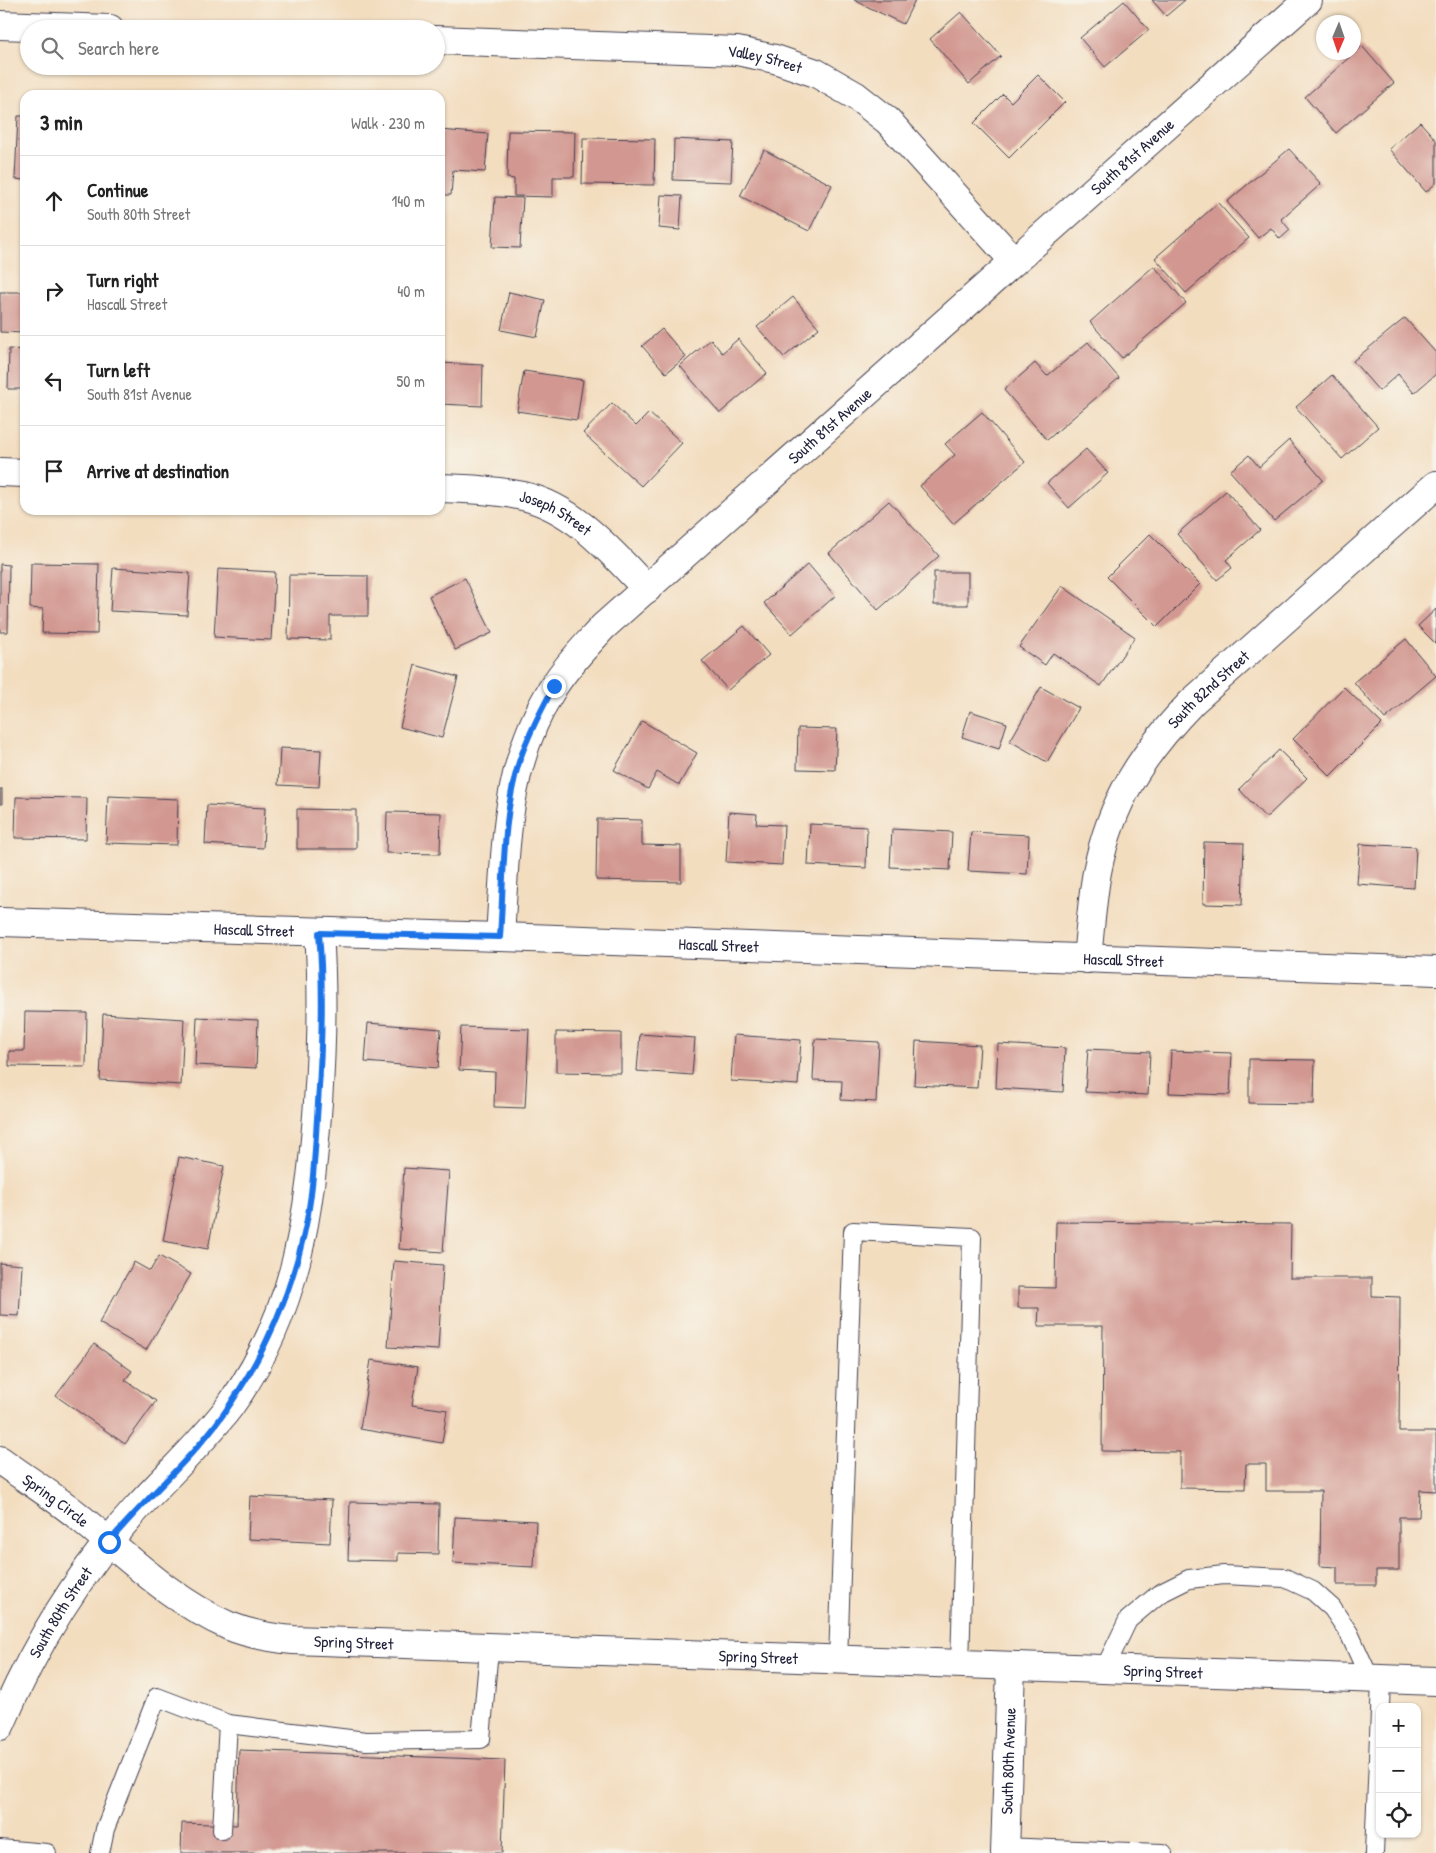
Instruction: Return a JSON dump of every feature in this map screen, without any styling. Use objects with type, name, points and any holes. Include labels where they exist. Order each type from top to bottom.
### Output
[{"type":"street","name":"South 81st Avenue","points":[[500,937],[509,806],[519,763],[532,727],[554,686],[575,658],[604,627],[1308,0]]},
{"type":"street","points":[[0,25],[20,26]]},
{"type":"street","name":"Valley Street","points":[[445,40],[738,51],[775,58],[816,73],[856,96],[888,121],[1014,261]]},
{"type":"street","points":[[0,472],[20,473]]},
{"type":"street","name":"South 82nd Street","points":[[1087,958],[1097,872],[1108,829],[1129,782],[1146,754],[1192,702],[1436,485]]},
{"type":"street","name":"Joseph Street","points":[[445,488],[480,489],[524,496],[542,503],[563,514],[603,542],[647,589]]},
{"type":"street","name":"Hascall Street","points":[[0,922],[500,937],[1436,971]]},
{"type":"street","name":"South 80th Street","points":[[0,1726],[21,1678],[80,1577],[136,1509],[199,1444],[230,1405],[262,1352],[287,1294],[304,1232],[313,1172],[322,1047],[322,970],[319,933]]},
{"type":"street","name":"Spring Circle","points":[[0,1460],[76,1514],[109,1542]]},
{"type":"street","name":"Spring Street","points":[[109,1542],[194,1608],[230,1626],[268,1637],[489,1649],[1436,1681]]},
{"type":"street","name":"South 80th Avenue","points":[[1005,1850],[1011,1667]]},
{"type":"lane","points":[[838,1661],[853,1231],[972,1237],[960,1666]]},
{"type":"lane","points":[[1104,1670],[1128,1620],[1159,1594],[1189,1579],[1224,1575],[1285,1578],[1313,1591],[1332,1608],[1376,1679],[1379,1703]]},
{"type":"lane","points":[[100,1853],[104,1829],[157,1697],[228,1724],[366,1741],[481,1739],[489,1649]]},
{"type":"lane","points":[[222,1830],[228,1724]]},
{"type":"lane","points":[[1374,1853],[1378,1748]]},
{"type":"lane","points":[[0,1849],[47,1853]]},
{"type":"lane","points":[[1005,1850],[1163,1853]]},
{"type":"building","points":[[854,0],[915,0],[903,24]]},
{"type":"building","points":[[1152,0],[1185,0],[1166,16]]},
{"type":"building","points":[[1124,1],[1149,30],[1105,67],[1080,38]]},
{"type":"building","points":[[961,12],[1001,56],[969,84],[930,39]]},
{"type":"building","points":[[1361,47],[1394,83],[1336,133],[1305,97],[1346,60],[1361,60]]},
{"type":"building","points":[[1038,75],[1065,102],[1009,158],[974,123],[1003,94],[1011,102]]},
{"type":"building","points":[[18,116],[20,116],[20,180],[15,179]]},
{"type":"building","points":[[1420,122],[1436,140],[1436,183],[1426,192],[1389,149]]},
{"type":"building","points":[[445,130],[488,134],[485,172],[453,170],[451,195],[445,195]]},
{"type":"building","points":[[508,131],[575,132],[574,177],[553,177],[553,197],[514,196],[514,179],[507,178]]},
{"type":"building","points":[[583,138],[655,139],[654,185],[582,184]]},
{"type":"building","points":[[674,139],[733,142],[731,182],[673,180]]},
{"type":"building","points":[[1289,149],[1321,184],[1281,219],[1290,230],[1280,239],[1271,228],[1258,238],[1227,202]]},
{"type":"building","points":[[764,150],[832,185],[809,231],[740,196]]},
{"type":"building","points":[[661,195],[682,196],[680,230],[659,228]]},
{"type":"building","points":[[495,197],[523,198],[520,248],[492,247]]},
{"type":"building","points":[[1218,203],[1249,238],[1186,293],[1155,258]]},
{"type":"building","points":[[1154,266],[1186,303],[1122,358],[1090,322]]},
{"type":"building","points":[[0,292],[20,292],[20,333],[0,332]]},
{"type":"building","points":[[509,292],[545,300],[537,337],[501,330]]},
{"type":"building","points":[[793,297],[819,328],[784,357],[757,327]]},
{"type":"building","points":[[1405,318],[1436,353],[1436,374],[1414,393],[1398,374],[1379,391],[1353,361]]},
{"type":"building","points":[[662,329],[686,357],[666,373],[642,346]]},
{"type":"building","points":[[711,339],[722,353],[738,339],[767,373],[720,413],[680,366]]},
{"type":"building","points":[[1088,342],[1119,378],[1047,440],[1004,390],[1035,363],[1047,376]]},
{"type":"building","points":[[9,349],[20,350],[20,389],[8,389]]},
{"type":"building","points":[[445,363],[483,365],[482,406],[445,404]]},
{"type":"building","points":[[524,371],[583,380],[577,420],[517,411]]},
{"type":"building","points":[[1332,375],[1378,427],[1342,459],[1296,407]]},
{"type":"building","points":[[612,403],[636,426],[649,413],[682,443],[641,486],[583,433]]},
{"type":"building","points":[[982,412],[1025,462],[953,524],[920,486],[955,455],[945,444]]},
{"type":"building","points":[[1289,440],[1323,480],[1274,521],[1230,471],[1249,455],[1259,467]]},
{"type":"building","points":[[1086,449],[1108,473],[1069,508],[1047,483]]},
{"type":"building","points":[[1226,491],[1260,530],[1226,560],[1232,568],[1217,580],[1177,534]]},
{"type":"building","points":[[889,501],[939,556],[878,610],[829,553]]},
{"type":"building","points":[[1150,534],[1200,584],[1157,627],[1107,577]]},
{"type":"building","points":[[31,563],[99,564],[97,634],[42,633],[43,609],[30,608]]},
{"type":"building","points":[[0,564],[9,565],[8,632],[0,632]]},
{"type":"building","points":[[808,564],[835,596],[792,634],[764,603]]},
{"type":"building","points":[[113,568],[190,573],[187,615],[110,611]]},
{"type":"building","points":[[218,569],[275,572],[271,640],[214,637]]},
{"type":"building","points":[[934,572],[968,572],[968,605],[934,605]]},
{"type":"building","points":[[289,575],[368,576],[368,616],[330,616],[330,640],[288,639]]},
{"type":"building","points":[[465,578],[492,633],[455,650],[429,596]]},
{"type":"building","points":[[1062,586],[1135,637],[1101,686],[1053,653],[1045,665],[1019,647]]},
{"type":"building","points":[[1436,609],[1436,644],[1418,626]]},
{"type":"building","points":[[744,626],[769,655],[728,690],[702,661]]},
{"type":"building","points":[[1406,639],[1436,676],[1385,719],[1354,682]]},
{"type":"building","points":[[415,665],[458,677],[442,738],[400,727]]},
{"type":"building","points":[[1041,687],[1079,708],[1047,762],[1010,741]]},
{"type":"building","points":[[1344,687],[1382,724],[1330,776],[1293,739]]},
{"type":"building","points":[[970,711],[1007,723],[999,749],[962,737]]},
{"type":"building","points":[[642,721],[697,753],[679,785],[657,772],[648,789],[614,770]]},
{"type":"building","points":[[798,728],[837,729],[835,770],[797,769]]},
{"type":"building","points":[[280,748],[321,750],[319,787],[278,785]]},
{"type":"building","points":[[1279,750],[1307,778],[1266,818],[1239,789]]},
{"type":"building","points":[[0,789],[2,789],[2,804],[0,804]]},
{"type":"building","points":[[108,796],[178,799],[177,845],[106,843]]},
{"type":"building","points":[[16,797],[87,798],[86,839],[15,838]]},
{"type":"building","points":[[207,805],[265,808],[263,848],[205,844]]},
{"type":"building","points":[[297,809],[356,810],[356,849],[297,849]]},
{"type":"building","points":[[387,812],[441,813],[440,854],[386,853]]},
{"type":"building","points":[[729,812],[757,814],[756,824],[784,825],[782,865],[726,862]]},
{"type":"building","points":[[597,819],[642,820],[642,845],[681,846],[681,882],[596,880]]},
{"type":"building","points":[[810,824],[867,827],[866,868],[808,865]]},
{"type":"building","points":[[892,829],[952,832],[950,870],[890,867]]},
{"type":"building","points":[[971,832],[1029,835],[1027,874],[968,871]]},
{"type":"building","points":[[1204,842],[1244,843],[1242,905],[1203,904]]},
{"type":"building","points":[[1360,844],[1416,847],[1414,888],[1357,884]]},
{"type":"building","points":[[25,1012],[87,1013],[86,1067],[9,1066],[9,1051],[24,1051]]},
{"type":"building","points":[[103,1014],[184,1019],[181,1085],[100,1080]]},
{"type":"building","points":[[197,1017],[258,1020],[256,1068],[195,1065]]},
{"type":"building","points":[[368,1023],[441,1029],[438,1068],[365,1062]]},
{"type":"building","points":[[461,1027],[529,1029],[525,1108],[494,1107],[495,1072],[459,1070]]},
{"type":"building","points":[[556,1032],[621,1033],[621,1073],[556,1072]]},
{"type":"building","points":[[640,1034],[695,1038],[692,1075],[637,1071]]},
{"type":"building","points":[[734,1035],[801,1040],[798,1085],[731,1081]]},
{"type":"building","points":[[815,1039],[879,1042],[876,1102],[841,1100],[842,1081],[813,1080]]},
{"type":"building","points":[[916,1041],[980,1045],[977,1088],[914,1085]]},
{"type":"building","points":[[998,1044],[1065,1048],[1063,1092],[996,1088]]},
{"type":"building","points":[[1088,1049],[1150,1052],[1148,1095],[1085,1092]]},
{"type":"building","points":[[1171,1051],[1232,1053],[1230,1095],[1169,1093]]},
{"type":"building","points":[[1249,1059],[1315,1060],[1314,1104],[1249,1103]]},
{"type":"building","points":[[179,1157],[224,1166],[208,1249],[163,1241]]},
{"type":"building","points":[[404,1168],[449,1171],[443,1252],[399,1249]]},
{"type":"building","points":[[1056,1222],[1291,1224],[1290,1278],[1372,1278],[1372,1296],[1400,1297],[1399,1432],[1436,1432],[1436,1491],[1420,1490],[1419,1517],[1399,1517],[1399,1570],[1376,1570],[1376,1585],[1337,1585],[1337,1567],[1320,1566],[1321,1491],[1266,1491],[1266,1464],[1246,1464],[1245,1489],[1180,1488],[1180,1452],[1102,1451],[1103,1326],[1038,1326],[1039,1308],[1018,1308],[1018,1287],[1055,1288]]},
{"type":"building","points":[[159,1256],[191,1274],[146,1350],[99,1323],[134,1262],[150,1271]]},
{"type":"building","points":[[394,1261],[443,1265],[438,1350],[388,1347]]},
{"type":"building","points":[[0,1263],[22,1265],[19,1316],[0,1315]]},
{"type":"building","points":[[94,1344],[132,1371],[125,1380],[156,1401],[125,1444],[56,1396]]},
{"type":"building","points":[[371,1360],[418,1367],[412,1405],[447,1410],[442,1443],[360,1429]]},
{"type":"building","points":[[250,1496],[332,1500],[330,1543],[248,1539]]},
{"type":"building","points":[[350,1502],[439,1504],[438,1554],[398,1553],[398,1561],[348,1560]]},
{"type":"building","points":[[455,1517],[536,1521],[534,1567],[453,1563]]},
{"type":"building","points":[[239,1750],[505,1760],[502,1853],[181,1853],[182,1823],[237,1825]]},
{"type":"route","points":[[109,1542],[136,1509],[199,1444],[230,1405],[262,1352],[287,1294],[304,1232],[313,1172],[322,1047],[322,970],[319,933],[500,937],[509,806],[519,763],[532,727],[554,686]]}]
